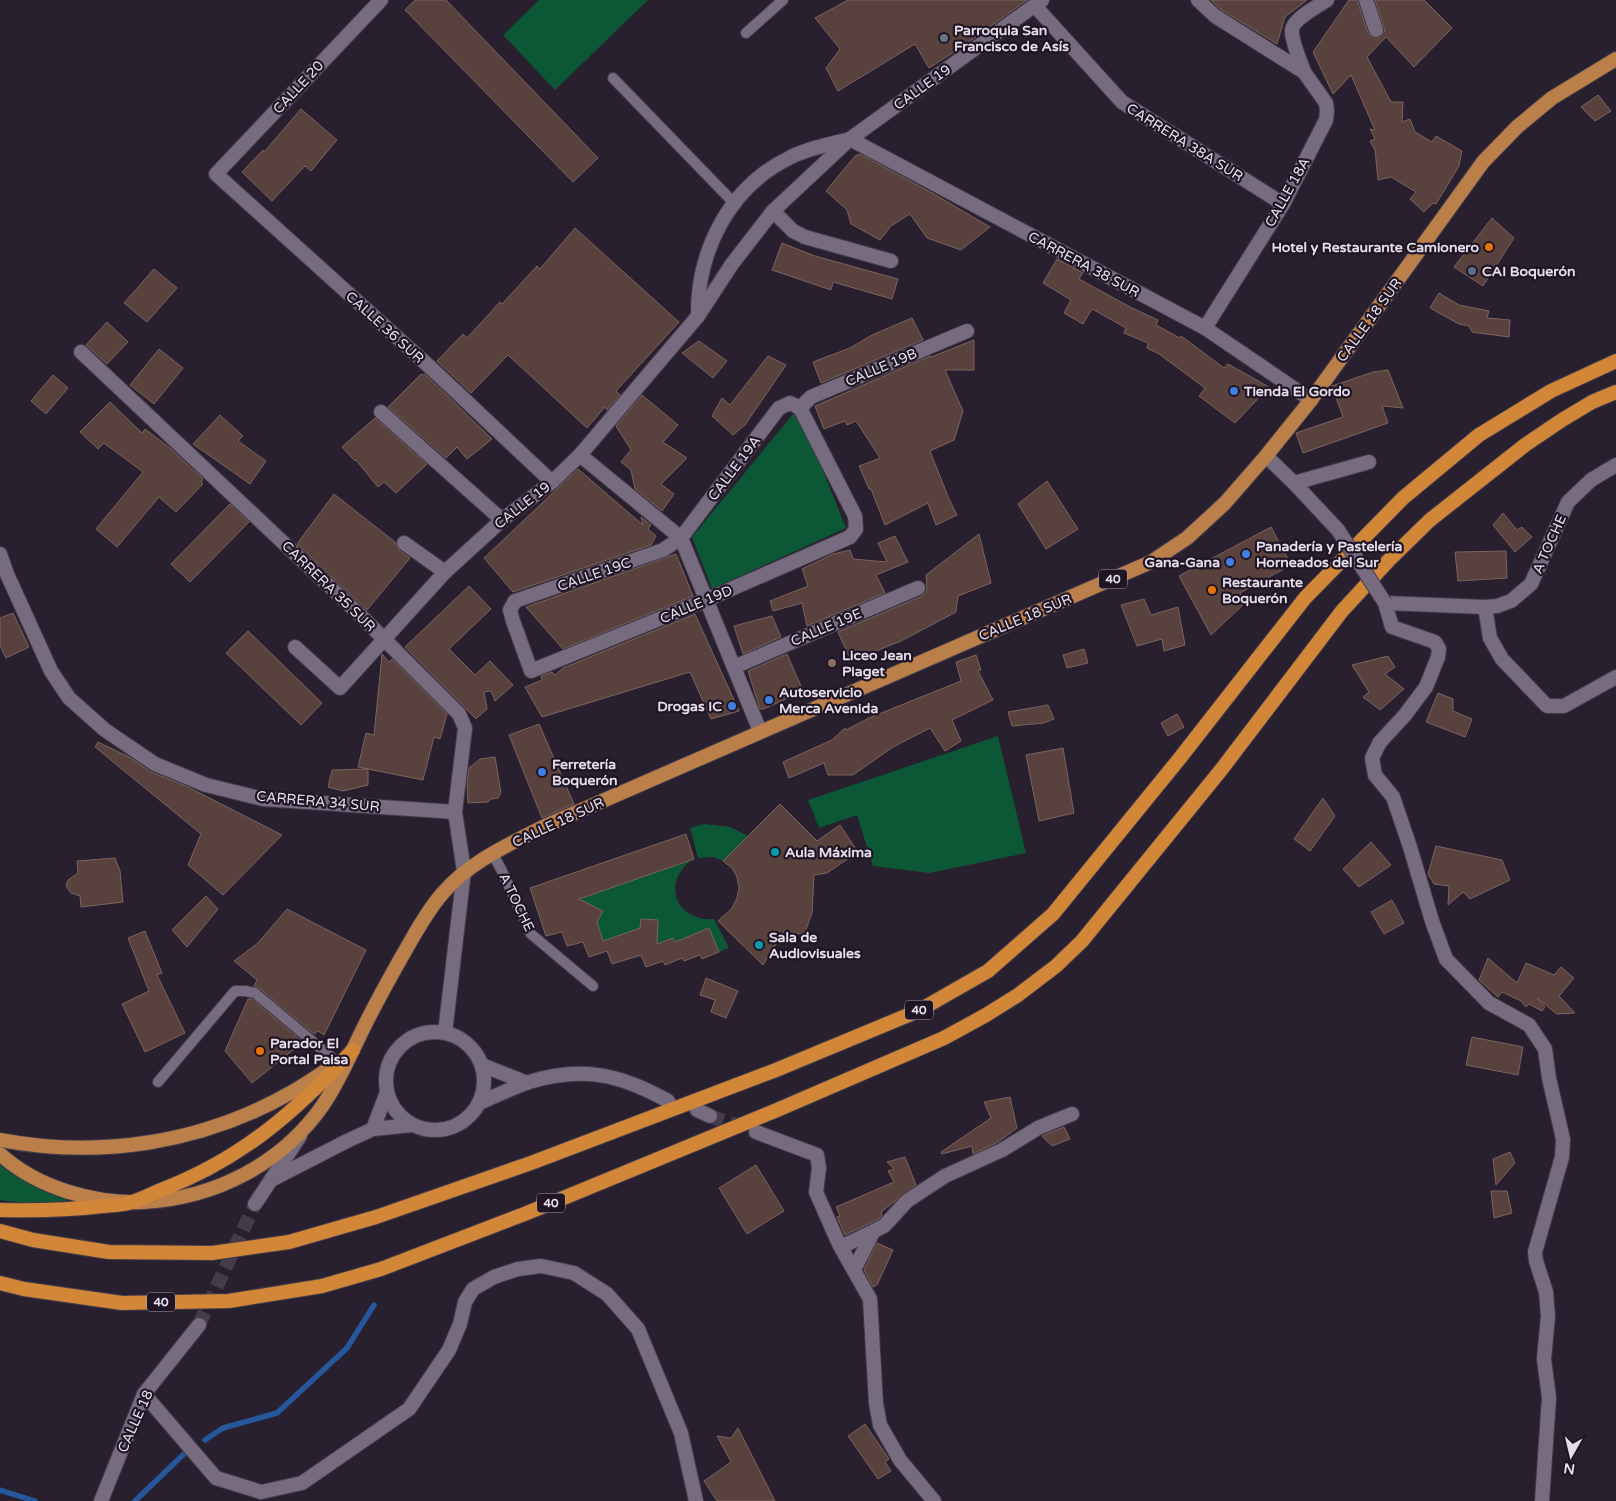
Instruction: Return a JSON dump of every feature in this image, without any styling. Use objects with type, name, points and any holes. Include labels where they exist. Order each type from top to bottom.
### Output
[{"type":"highway","name":"40","points":[[0,1231],[33,1240],[109,1252],[212,1253],[289,1242],[376,1217],[530,1163],[776,1070],[918,1011],[988,971],[1053,914],[1180,758],[1305,598],[1403,498],[1479,435],[1551,391],[1616,361]]},
{"type":"highway","name":"40","points":[[0,1283],[24,1289],[122,1303],[229,1301],[322,1286],[381,1269],[527,1213],[786,1106],[944,1038],[986,1015],[1056,966],[1082,941],[1221,770],[1342,611],[1430,520],[1525,445],[1592,402],[1616,392]]},
{"type":"highway","points":[[0,1210],[82,1209],[129,1203],[180,1183],[229,1158],[274,1126],[315,1090],[353,1050]]},
{"type":"main road","name":"CALLE 18 SUR","points":[[0,1154],[11,1164],[48,1184],[87,1197],[129,1203],[168,1201],[206,1192],[242,1177],[275,1156],[304,1129],[324,1104],[382,991],[422,921],[441,895],[464,871],[545,826],[1151,562],[1187,538],[1225,503],[1311,400],[1483,162],[1517,127],[1552,98],[1616,59]]},
{"type":"main road","points":[[0,1140],[32,1146],[86,1148],[140,1144],[193,1134],[244,1116],[284,1096],[353,1050]]},
{"type":"street","name":"CALLE 20","points":[[216,174],[381,0]]},
{"type":"street","points":[[1198,0],[1215,16],[1304,72]]},
{"type":"street","points":[[1304,72],[1292,29],[1308,13],[1327,0]]},
{"type":"street","points":[[1366,0],[1376,30]]},
{"type":"street","name":"CALLE 19","points":[[295,647],[340,688],[445,572],[502,520],[552,482],[580,455],[698,316],[732,264],[773,211],[850,139],[1039,3]]},
{"type":"street","name":"CARRERA 38A SUR","points":[[1039,3],[1122,102],[1282,204]]},
{"type":"street","name":"CALLE 18A","points":[[1205,328],[1282,204],[1326,120],[1328,111],[1326,103],[1304,72]]},
{"type":"street","name":"CALLE 19","points":[[698,316],[702,268],[713,238],[734,203],[760,176],[792,156],[850,139]]},
{"type":"street","name":"CARRERA 38 SUR","points":[[850,139],[1205,328],[1311,400]]},
{"type":"street","name":"CALLE 36 SUR","points":[[216,174],[431,368],[552,482]]},
{"type":"street","points":[[773,211],[793,231],[805,237],[891,260]]},
{"type":"street","name":"CALLE 19B","points":[[795,406],[811,397],[967,331]]},
{"type":"street","name":"CARRERA 35 SUR","points":[[81,352],[384,639],[459,714],[465,728],[455,812],[464,871],[445,1033]]},
{"type":"street","name":"CALLE 19D","points":[[532,671],[706,600],[850,537],[856,529],[855,516],[795,406]]},
{"type":"street","name":"CALLE 19A","points":[[681,538],[779,408],[795,406]]},
{"type":"street","points":[[381,412],[502,520]]},
{"type":"street","points":[[580,455],[681,538],[760,731]]},
{"type":"street","points":[[1266,456],[1338,530],[1385,603],[1392,627],[1434,642],[1440,649],[1426,686],[1405,714],[1380,742],[1372,758],[1375,775],[1393,797],[1446,959],[1489,1003],[1529,1025],[1545,1049],[1549,1078],[1564,1139],[1562,1157],[1535,1252],[1546,1292],[1548,1316],[1544,1359],[1549,1398],[1542,1501]]},
{"type":"street","points":[[1294,483],[1369,462]]},
{"type":"street","name":"A TOCHE","points":[[1385,603],[1497,606],[1511,601],[1531,584],[1568,502],[1591,480],[1616,465]]},
{"type":"street","name":"CALLE 19C","points":[[532,671],[510,610],[515,601],[663,550],[681,538]]},
{"type":"street","points":[[404,543],[445,572]]},
{"type":"street","name":"CARRERA 34 SUR","points":[[0,554],[7,574],[52,671],[68,698],[105,730],[155,764],[206,785],[263,799],[455,812]]},
{"type":"street","name":"CALLE 19E","points":[[734,666],[918,588]]},
{"type":"street","points":[[1485,606],[1490,638],[1502,659],[1547,706],[1564,706],[1616,677]]},
{"type":"street","points":[[445,1033],[460,1039],[473,1050],[482,1065],[484,1085],[479,1103],[470,1116],[457,1125],[442,1130],[427,1130],[406,1121],[396,1111],[387,1092],[386,1080],[392,1056],[409,1039],[420,1034],[445,1033]]},
{"type":"street","points":[[482,1065],[527,1083]]},
{"type":"street","points":[[479,1103],[527,1083],[556,1076],[575,1074],[614,1078],[642,1087],[668,1101]]},
{"type":"street","points":[[373,1129],[387,1092]]},
{"type":"street","points":[[697,1110],[710,1116]]},
{"type":"street","points":[[841,1246],[884,1226],[907,1202],[945,1176],[1002,1150],[1038,1128],[1072,1114]]},
{"type":"street","points":[[271,1180],[373,1129],[412,1124]]},
{"type":"street","points":[[255,1204],[304,1129]]},
{"type":"street","points":[[756,1132],[816,1155],[819,1168],[816,1192],[841,1246],[870,1299],[876,1403],[880,1425],[900,1460],[934,1501]]},
{"type":"street","points":[[854,1270],[873,1232]]},
{"type":"street","points":[[144,1394],[216,1478],[261,1492],[302,1483],[408,1409],[449,1350],[472,1289],[494,1277],[518,1269],[541,1266],[574,1273],[607,1294],[638,1329],[681,1433],[696,1501]]},
{"type":"street","name":"CALLE 18","points":[[101,1501],[144,1394],[199,1325]]},
{"type":"lane","points":[[746,33],[783,0]]},
{"type":"lane","points":[[613,78],[734,203]]},
{"type":"lane","name":"A TOCHE","points":[[492,854],[501,869],[531,934],[593,986]]},
{"type":"lane","points":[[158,1082],[235,992],[255,993],[337,1062]]},
{"type":"green space","points":[[539,0],[648,0],[555,90],[503,35]]},
{"type":"green space","points":[[798,408],[846,528],[712,589],[692,537]]},
{"type":"green space","points":[[998,736],[1026,853],[929,873],[873,866],[857,815],[819,828],[808,800]]},
{"type":"green space","points":[[704,824],[730,827],[748,836],[723,861],[713,857],[698,858],[690,828]]},
{"type":"green space","points":[[692,860],[682,869],[677,879],[675,889],[677,899],[690,914],[701,918],[714,919],[729,948],[719,952],[711,932],[691,935],[675,942],[673,938],[656,944],[641,956],[630,959],[621,936],[603,941],[599,929],[554,907]]},
{"type":"green space","points":[[0,1160],[75,1199],[38,1203],[0,1200]]},
{"type":"building","points":[[415,0],[446,0],[598,158],[573,182],[405,10]]},
{"type":"building","points":[[848,0],[1027,0],[962,47],[929,68],[915,44],[838,91],[826,68],[840,49],[815,18]]},
{"type":"building","points":[[1211,0],[1307,0],[1285,17],[1277,44],[1220,9]]},
{"type":"building","points":[[1349,0],[1357,0],[1368,33],[1374,38],[1379,38],[1385,31],[1375,0],[1424,0],[1452,28],[1414,67],[1386,37],[1367,57],[1391,102],[1403,102],[1402,122],[1410,119],[1415,132],[1432,142],[1436,136],[1462,151],[1459,166],[1436,204],[1433,203],[1424,212],[1410,199],[1416,192],[1391,177],[1378,180],[1375,150],[1370,141],[1375,139],[1370,129],[1375,130],[1351,75],[1333,94],[1313,52]]},
{"type":"building","points":[[1598,95],[1611,111],[1595,121],[1581,107]]},
{"type":"building","points":[[301,109],[337,140],[311,171],[305,166],[272,201],[242,172],[263,150],[264,152]]},
{"type":"building","points":[[860,154],[990,227],[961,250],[927,238],[910,214],[891,226],[880,240],[851,224],[847,210],[826,191],[855,156]]},
{"type":"building","name":"Hotel y Restaurante Camionero","points":[[1492,218],[1514,238],[1483,286],[1454,267]]},
{"type":"building","points":[[575,228],[679,322],[616,391],[620,395],[607,410],[605,407],[587,428],[508,355],[471,393],[437,361],[463,334],[467,338],[537,266],[540,269]]},
{"type":"building","points":[[782,243],[815,256],[898,279],[892,299],[833,282],[831,290],[772,270]]},
{"type":"building","points":[[1057,259],[1083,273],[1079,279],[1158,320],[1156,325],[1180,338],[1181,336],[1224,368],[1228,364],[1269,387],[1235,423],[1199,396],[1205,388],[1159,354],[1147,348],[1148,343],[1124,333],[1126,328],[1092,309],[1083,324],[1064,313],[1071,300],[1043,283]]},
{"type":"building","points":[[154,269],[177,288],[147,322],[124,303]]},
{"type":"building","points":[[1439,293],[1459,305],[1489,311],[1487,318],[1510,320],[1509,337],[1472,332],[1469,326],[1459,324],[1430,308]]},
{"type":"building","points":[[912,318],[923,340],[821,383],[813,362],[850,348],[872,335]]},
{"type":"building","points":[[107,322],[128,342],[107,364],[86,345]]},
{"type":"building","points":[[974,340],[974,370],[945,370],[963,411],[954,440],[930,451],[957,515],[936,525],[928,503],[885,525],[871,489],[869,489],[859,466],[880,458],[856,421],[847,425],[845,421],[824,429],[815,406],[930,356]]},
{"type":"building","points":[[699,341],[727,361],[713,378],[682,353]]},
{"type":"building","points":[[159,349],[183,368],[154,404],[130,385]]},
{"type":"building","points":[[768,356],[786,365],[745,425],[733,435],[712,416],[722,398],[730,405]]},
{"type":"building","points":[[1388,370],[1403,408],[1382,406],[1388,423],[1303,453],[1296,433],[1343,417],[1332,386],[1373,372]]},
{"type":"building","points":[[421,374],[425,374],[492,439],[467,459],[457,447],[446,458],[388,407]]},
{"type":"building","points":[[53,375],[68,388],[46,414],[31,401]]},
{"type":"building","points":[[642,395],[678,425],[663,442],[687,458],[661,484],[674,494],[662,511],[635,489],[631,470],[621,462],[631,450],[616,426]]},
{"type":"building","points":[[110,402],[142,433],[145,429],[170,448],[203,479],[201,482],[203,484],[176,512],[159,497],[117,547],[96,529],[143,472],[104,443],[98,449],[80,432]]},
{"type":"building","points":[[220,415],[243,436],[238,441],[266,461],[250,484],[193,444]]},
{"type":"building","points":[[375,418],[427,464],[396,493],[384,482],[378,487],[356,460],[342,447]]},
{"type":"building","points":[[578,469],[643,525],[641,517],[651,525],[648,529],[656,536],[651,545],[513,592],[484,558]]},
{"type":"building","points":[[1047,481],[1078,529],[1046,549],[1018,504]]},
{"type":"building","points":[[334,494],[395,542],[399,550],[410,558],[367,610],[297,544]]},
{"type":"building","points":[[230,504],[249,522],[190,582],[171,564]]},
{"type":"building","points":[[1503,513],[1517,530],[1522,527],[1532,537],[1515,552],[1493,525]]},
{"type":"building","points":[[1271,527],[1291,565],[1240,593],[1245,603],[1211,635],[1179,576]]},
{"type":"building","points":[[979,534],[991,583],[958,596],[956,612],[901,641],[851,661],[838,632],[922,596],[927,590],[926,575]]},
{"type":"building","points":[[895,536],[908,562],[876,575],[885,593],[807,626],[802,603],[773,611],[770,601],[808,586],[802,569],[833,554],[850,550],[853,559],[887,562],[878,543]]},
{"type":"building","points":[[1506,551],[1507,578],[1458,581],[1455,552]]},
{"type":"building","points":[[676,554],[693,596],[563,649],[526,607]]},
{"type":"building","points":[[469,586],[491,609],[449,649],[475,675],[490,661],[513,685],[495,701],[491,691],[484,692],[487,709],[476,719],[405,647]]},
{"type":"building","points":[[1144,599],[1151,615],[1178,607],[1185,645],[1164,651],[1162,639],[1137,646],[1121,605]]},
{"type":"building","points":[[13,613],[29,647],[6,658],[0,646],[0,618]]},
{"type":"building","points":[[695,614],[739,711],[711,719],[690,672],[542,717],[525,687],[542,680],[541,676],[552,672],[555,675],[563,668]]},
{"type":"building","points":[[772,616],[781,637],[743,654],[734,626]]},
{"type":"building","points":[[248,631],[322,703],[301,725],[226,653]]},
{"type":"building","points":[[1084,649],[1088,663],[1067,668],[1063,655]]},
{"type":"building","points":[[382,654],[389,662],[392,659],[447,714],[440,739],[434,737],[423,780],[358,767],[366,733],[374,735]]},
{"type":"building","points":[[787,654],[803,691],[764,709],[760,709],[748,671]]},
{"type":"building","points":[[976,655],[981,670],[978,671],[993,700],[952,720],[961,741],[945,751],[930,728],[893,747],[853,775],[828,775],[824,763],[789,778],[783,762],[832,740],[845,728],[846,730],[869,718],[961,681],[956,662]]},
{"type":"building","points":[[1388,656],[1395,667],[1385,674],[1404,689],[1380,710],[1363,697],[1369,692],[1352,665]]},
{"type":"building","points":[[1438,693],[1453,699],[1453,711],[1472,719],[1465,737],[1426,722]]},
{"type":"building","points":[[1048,705],[1054,719],[1044,723],[1012,726],[1008,712]]},
{"type":"building","points":[[1177,714],[1184,727],[1168,736],[1161,723]]},
{"type":"building","name":"Ferretería Boquerón","points":[[539,724],[574,804],[542,818],[509,735]]},
{"type":"building","points":[[98,742],[131,758],[151,772],[186,786],[282,835],[223,895],[188,865],[201,834],[95,747]]},
{"type":"building","points":[[1063,748],[1074,813],[1039,821],[1026,755]]},
{"type":"building","points":[[495,757],[501,793],[498,798],[491,799],[488,802],[468,803],[467,782],[469,768],[480,759]]},
{"type":"building","points":[[368,769],[368,785],[343,791],[328,787],[332,770]]},
{"type":"building","points":[[1323,798],[1335,816],[1310,851],[1294,839]]},
{"type":"building","points":[[780,804],[817,841],[840,825],[858,852],[827,873],[814,875],[812,913],[804,935],[785,930],[763,965],[718,921],[732,908],[739,888],[737,877],[732,868],[723,861]]},
{"type":"building","points":[[686,834],[694,859],[579,899],[603,911],[597,922],[603,941],[640,928],[641,919],[658,920],[657,944],[673,938],[675,942],[709,928],[719,952],[702,959],[700,955],[684,961],[682,958],[665,965],[663,961],[646,967],[641,955],[612,964],[607,951],[589,957],[583,942],[567,946],[562,932],[546,936],[530,888]]},
{"type":"building","points":[[1371,842],[1391,865],[1359,887],[1343,869]]},
{"type":"building","points":[[1436,846],[1502,860],[1510,880],[1470,899],[1463,892],[1448,905],[1449,886],[1434,884],[1428,874]]},
{"type":"building","points":[[115,858],[120,871],[123,902],[81,907],[80,896],[71,893],[66,886],[68,880],[78,873],[77,861]]},
{"type":"building","points":[[206,896],[218,909],[187,947],[172,930]]},
{"type":"building","points":[[1392,900],[1404,923],[1384,934],[1371,912]]},
{"type":"building","points":[[287,909],[366,950],[324,1035],[318,1031],[314,1034],[259,988],[254,986],[257,980],[234,961],[258,943]]},
{"type":"building","points":[[145,931],[162,973],[157,975],[185,1033],[145,1052],[122,1004],[149,991],[128,938]]},
{"type":"building","points":[[1488,958],[1517,983],[1526,963],[1554,975],[1561,967],[1574,978],[1559,996],[1575,1013],[1557,1014],[1537,998],[1545,1007],[1542,1011],[1529,1004],[1526,1007],[1521,1001],[1502,992],[1498,997],[1479,980]]},
{"type":"building","points":[[706,978],[738,991],[726,1018],[711,1012],[715,1000],[700,995]]},
{"type":"building","points":[[248,999],[252,999],[303,1042],[252,1083],[225,1051]]},
{"type":"building","points":[[1472,1037],[1523,1047],[1518,1075],[1466,1065]]},
{"type":"building","points":[[1010,1097],[1017,1128],[998,1142],[973,1154],[972,1146],[942,1154],[941,1152],[991,1118],[984,1102]]},
{"type":"building","points":[[1064,1127],[1070,1139],[1052,1146],[1042,1136]]},
{"type":"building","points":[[1510,1152],[1515,1163],[1496,1185],[1493,1159]]},
{"type":"building","points":[[905,1157],[916,1185],[881,1212],[882,1215],[879,1219],[845,1235],[837,1217],[840,1216],[836,1207],[894,1182],[888,1171],[894,1169],[887,1162]]},
{"type":"building","points":[[756,1165],[784,1211],[747,1234],[719,1188]]},
{"type":"building","points":[[1491,1191],[1507,1191],[1512,1213],[1494,1218]]},
{"type":"building","points":[[877,1243],[893,1250],[877,1285],[873,1287],[864,1270]]},
{"type":"building","points":[[865,1424],[889,1459],[885,1462],[891,1471],[878,1479],[848,1436]]},
{"type":"building","points":[[738,1428],[775,1501],[717,1501],[704,1481],[731,1462],[717,1436],[731,1438]]},
{"type":"waterway","points":[[205,1440],[223,1428],[277,1413],[347,1348],[374,1305]]},
{"type":"waterway","points":[[135,1501],[185,1453]]},
{"type":"waterway","points":[[0,1490],[35,1501]]},
{"type":"tunnel","points":[[710,1116],[756,1132]]},
{"type":"tunnel","points":[[199,1325],[255,1204]]},
{"type":"place","name":"Parroquia San Francisco de Asís","points":[[944,38]]},
{"type":"place","name":"Hotel y Restaurante Camionero","points":[[1489,247]]},
{"type":"place","name":"CAI Boquerón","points":[[1472,271]]},
{"type":"place","name":"Tienda El Gordo","points":[[1234,391]]},
{"type":"place","name":"Panadería y Pastelería Horneados del Sur","points":[[1246,554]]},
{"type":"place","name":"Gana-Gana","points":[[1230,562]]},
{"type":"place","name":"Restaurante Boquerón","points":[[1212,590]]},
{"type":"place","name":"Liceo Jean Piaget","points":[[832,663]]},
{"type":"place","name":"Autoservicio Merca Avenida","points":[[769,700]]},
{"type":"place","name":"Drogas IC","points":[[732,706]]},
{"type":"place","name":"Ferretería Boquerón","points":[[542,772]]},
{"type":"place","name":"Aula Máxima","points":[[775,852]]},
{"type":"place","name":"Sala de Audiovisuales","points":[[759,945]]},
{"type":"place","name":"Parador El Portal Paisa","points":[[260,1051]]}]
